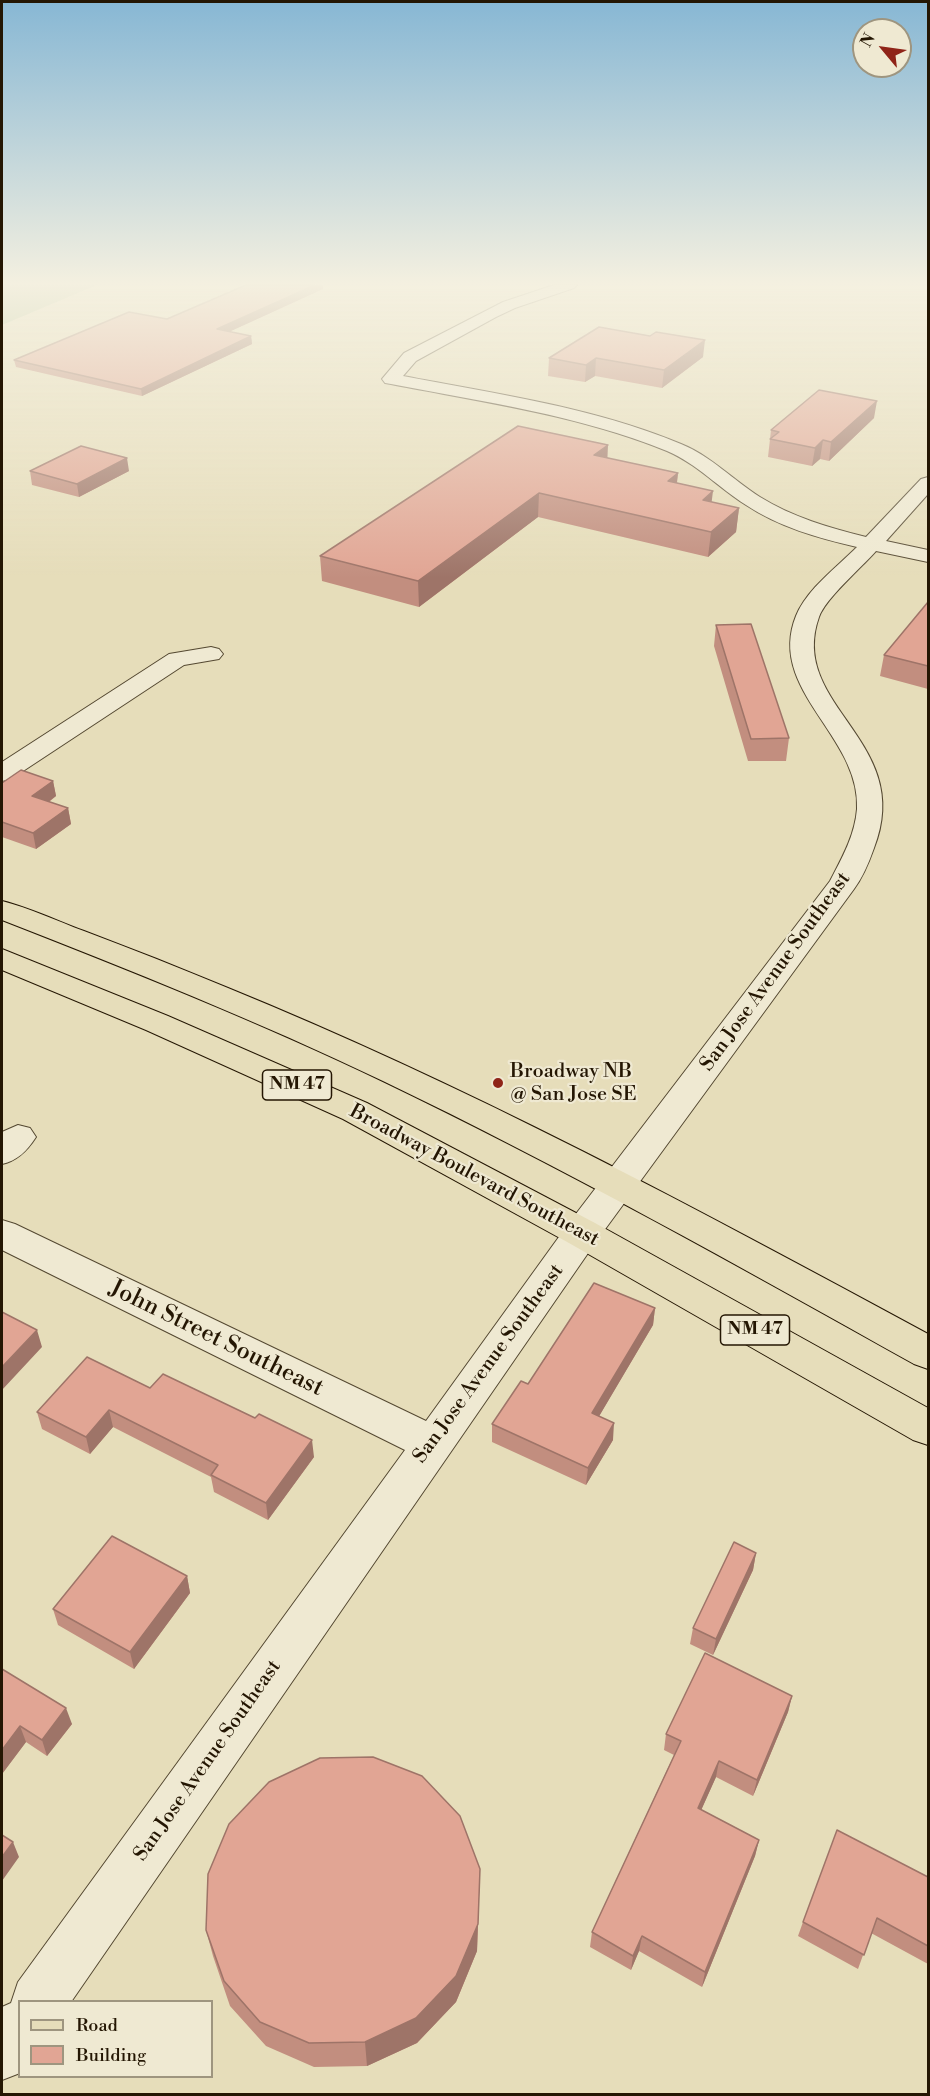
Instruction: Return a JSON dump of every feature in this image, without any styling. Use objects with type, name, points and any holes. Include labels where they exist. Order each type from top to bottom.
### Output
[{"type":"main road","name":"NM 47","points":[[2,910],[212,991],[392,1072],[620,1184],[928,1353]]},
{"type":"main road","name":"Broadway Boulevard Southeast","points":[[2,959],[157,1023],[355,1111],[582,1233],[928,1428]]},
{"type":"street","points":[[409,383],[577,418],[641,434],[692,456],[741,495],[766,509],[792,520],[871,544],[928,556]]},
{"type":"street","name":"San Jose Avenue Southeast","points":[[39,2000],[431,1443],[582,1233],[844,883],[865,837],[870,795],[863,765],[855,748],[809,682],[803,669],[800,648],[809,615],[817,602],[928,483]]},
{"type":"street","points":[[2,773],[177,659],[211,654]]},
{"type":"street","name":"John Street Southeast","points":[[2,1234],[431,1443]]},
{"type":"street","points":[[2,2052],[18,2030]]},
{"type":"building","points":[[114,383],[154,383],[141,389]]},
{"type":"building","points":[[819,390],[877,401],[831,442],[823,440],[815,448],[770,439],[779,432],[771,430]]},
{"type":"building","points":[[518,426],[608,445],[594,455],[678,473],[668,481],[713,491],[703,500],[739,508],[711,532],[539,493],[418,581],[320,556]]},
{"type":"building","points":[[81,446],[127,458],[77,484],[30,471]]},
{"type":"building","points":[[928,602],[928,666],[884,655]]},
{"type":"building","points":[[751,624],[789,738],[751,739],[716,625]]},
{"type":"building","points":[[21,770],[53,781],[32,796],[68,808],[33,833],[2,822],[2,783]]},
{"type":"building","points":[[594,1283],[655,1308],[592,1413],[614,1423],[588,1468],[492,1424],[521,1381],[528,1384]]},
{"type":"building","points":[[2,1312],[37,1330],[2,1367]]},
{"type":"building","points":[[87,1357],[150,1388],[163,1374],[255,1418],[259,1414],[312,1440],[266,1503],[211,1475],[218,1465],[109,1410],[86,1437],[37,1412]]},
{"type":"building","points":[[112,1536],[187,1576],[130,1652],[53,1609]]},
{"type":"building","points":[[734,1542],[756,1553],[716,1639],[693,1628]]},
{"type":"building","points":[[705,1653],[792,1696],[757,1780],[719,1761],[698,1808],[759,1840],[705,1972],[642,1936],[633,1956],[592,1932],[681,1741],[666,1734]]},
{"type":"building","points":[[2,1669],[66,1708],[42,1740],[20,1726],[2,1750]]},
{"type":"building","points":[[373,1757],[422,1776],[460,1816],[480,1869],[478,1924],[456,1976],[416,2018],[365,2042],[309,2043],[260,2022],[224,1981],[206,1930],[208,1874],[229,1824],[269,1782],[320,1758]]},
{"type":"building","points":[[837,1830],[928,1877],[928,1946],[877,1918],[864,1955],[803,1922]]},
{"type":"building","points":[[2,1835],[13,1842],[2,1857]]},
{"type":"place","name":"Broadway NB @ San Jose SE","points":[[498,1083]]}]
